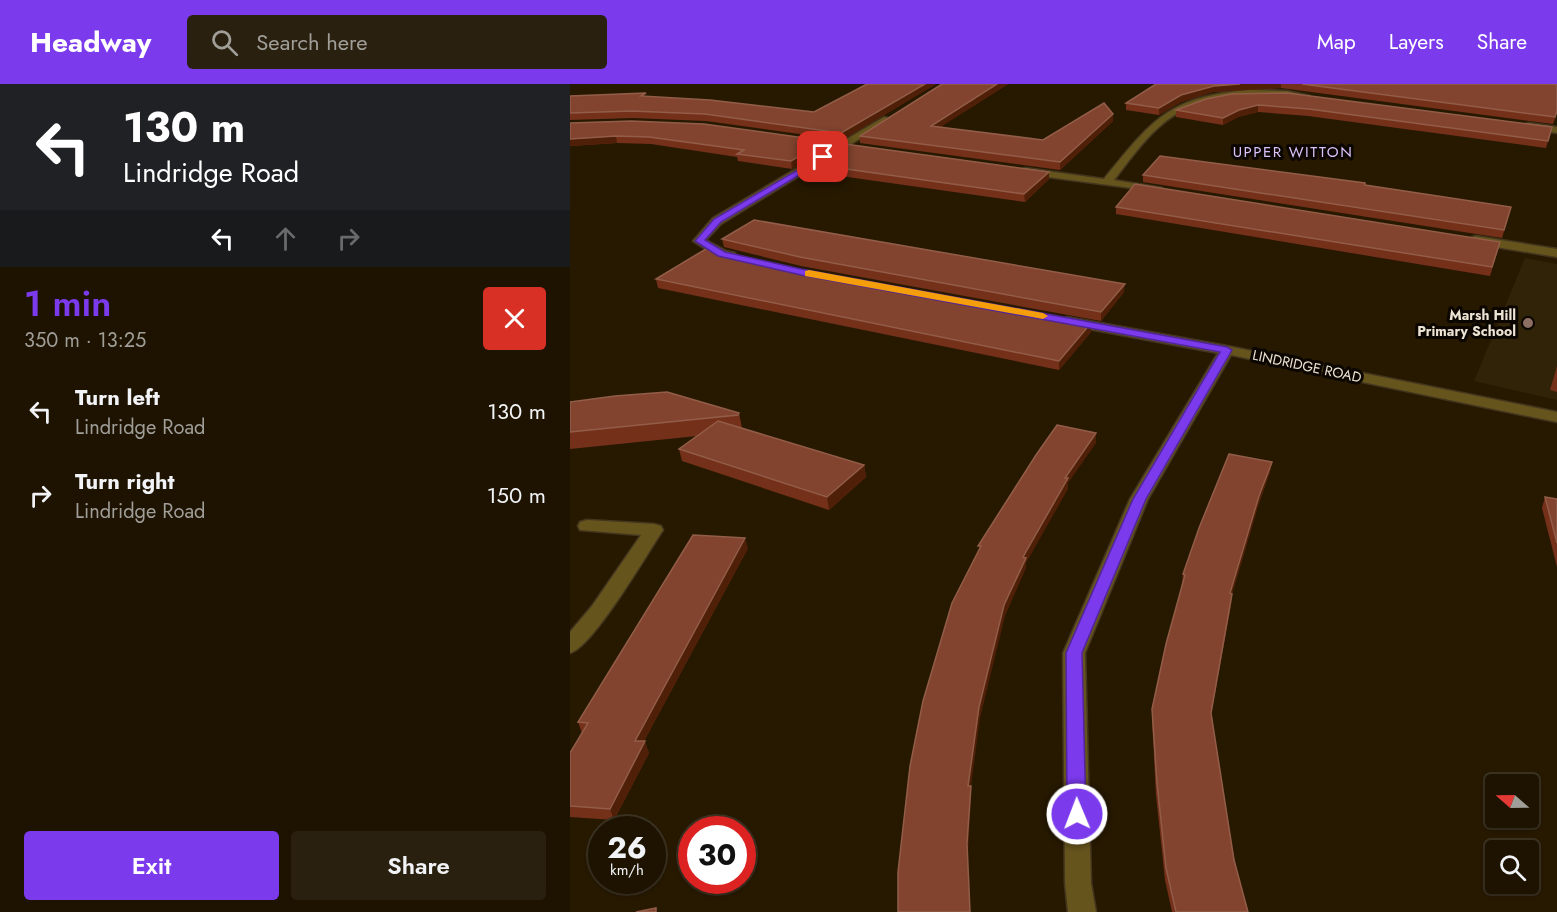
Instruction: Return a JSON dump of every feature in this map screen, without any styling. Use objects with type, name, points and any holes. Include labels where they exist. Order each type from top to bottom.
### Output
[{"type":"street","points":[[1107,182],[1161,120],[1211,98],[1251,88],[1316,98]]},
{"type":"street","points":[[744,260],[722,254],[699,241],[717,220],[899,112]]},
{"type":"street","points":[[1522,125],[1557,130]]},
{"type":"street","points":[[820,143],[865,149]]},
{"type":"street","points":[[1015,169],[1165,191]]},
{"type":"street","points":[[1465,238],[1557,253]]},
{"type":"street","name":"LINDRIDGE ROAD","points":[[1051,318],[1227,350],[1557,417]]},
{"type":"street","points":[[1082,912],[1078,883],[1074,653],[1139,499],[1227,350]]},
{"type":"street","points":[[570,646],[599,610],[654,530],[587,526]]},
{"type":"shaded area","name":"Marsh Hill Primary School","points":[[1525,258],[1557,264],[1557,400],[1474,381]]},
{"type":"building","points":[[867,84],[925,84],[841,133],[705,114],[631,111],[570,113],[570,96],[646,93],[641,96],[710,100],[814,112]]},
{"type":"building","points":[[942,84],[997,84],[931,126],[1043,140],[1104,103],[1113,114],[1060,162],[860,136]]},
{"type":"building","points":[[1156,84],[1240,84],[1214,86],[1181,95],[1159,108],[1126,103]]},
{"type":"building","points":[[1302,84],[1557,84],[1557,111],[1555,117]]},
{"type":"building","points":[[1287,93],[1552,127],[1548,141],[1309,109],[1258,105],[1239,110],[1223,118],[1176,110],[1206,99],[1232,94]]},
{"type":"building","points":[[631,121],[704,124],[826,141],[791,161],[737,154],[744,150],[649,137],[616,136],[570,139],[570,123]]},
{"type":"building","points":[[845,144],[1049,172],[1024,194],[811,164]]},
{"type":"building","points":[[1160,156],[1365,183],[1365,185],[1511,207],[1504,230],[1143,175]]},
{"type":"building","points":[[1135,184],[1500,242],[1492,267],[1116,207]]},
{"type":"building","points":[[754,220],[1125,284],[1101,312],[800,257],[722,239]]},
{"type":"building","points":[[709,247],[716,251],[799,270],[1091,323],[1059,361],[656,279]]},
{"type":"building","points":[[667,392],[739,413],[738,415],[570,432],[570,402]]},
{"type":"building","points":[[718,421],[864,465],[827,497],[679,449]]},
{"type":"building","points":[[1057,425],[1096,433],[1065,478],[1068,478],[1023,557],[1026,558],[1004,605],[979,707],[968,786],[971,786],[967,843],[970,912],[898,912],[898,872],[910,766],[923,701],[952,603],[981,546],[978,546]]},
{"type":"building","points":[[1229,454],[1272,462],[1259,496],[1230,593],[1232,594],[1211,713],[1234,860],[1248,912],[1176,912],[1166,868],[1152,709],[1166,644],[1185,575],[1183,574]]},
{"type":"building","points":[[1545,497],[1557,499],[1557,543]]},
{"type":"building","points":[[693,535],[745,538],[635,741],[645,741],[610,809],[570,806],[570,753],[588,723],[578,722]]},
{"type":"building","points":[[656,908],[656,912],[636,912]]},
{"type":"slow traffic","points":[[809,273],[1043,316]]},
{"type":"place","name":"Marsh Hill Primary School","points":[[1528,323]]},
{"type":"district","name":"UPPER WITTON","points":[[1293,152]]},
{"type":"route","points":[[823,157],[717,220],[699,241],[722,254],[801,272],[1227,350],[1139,499],[1074,653],[1077,814]]}]
